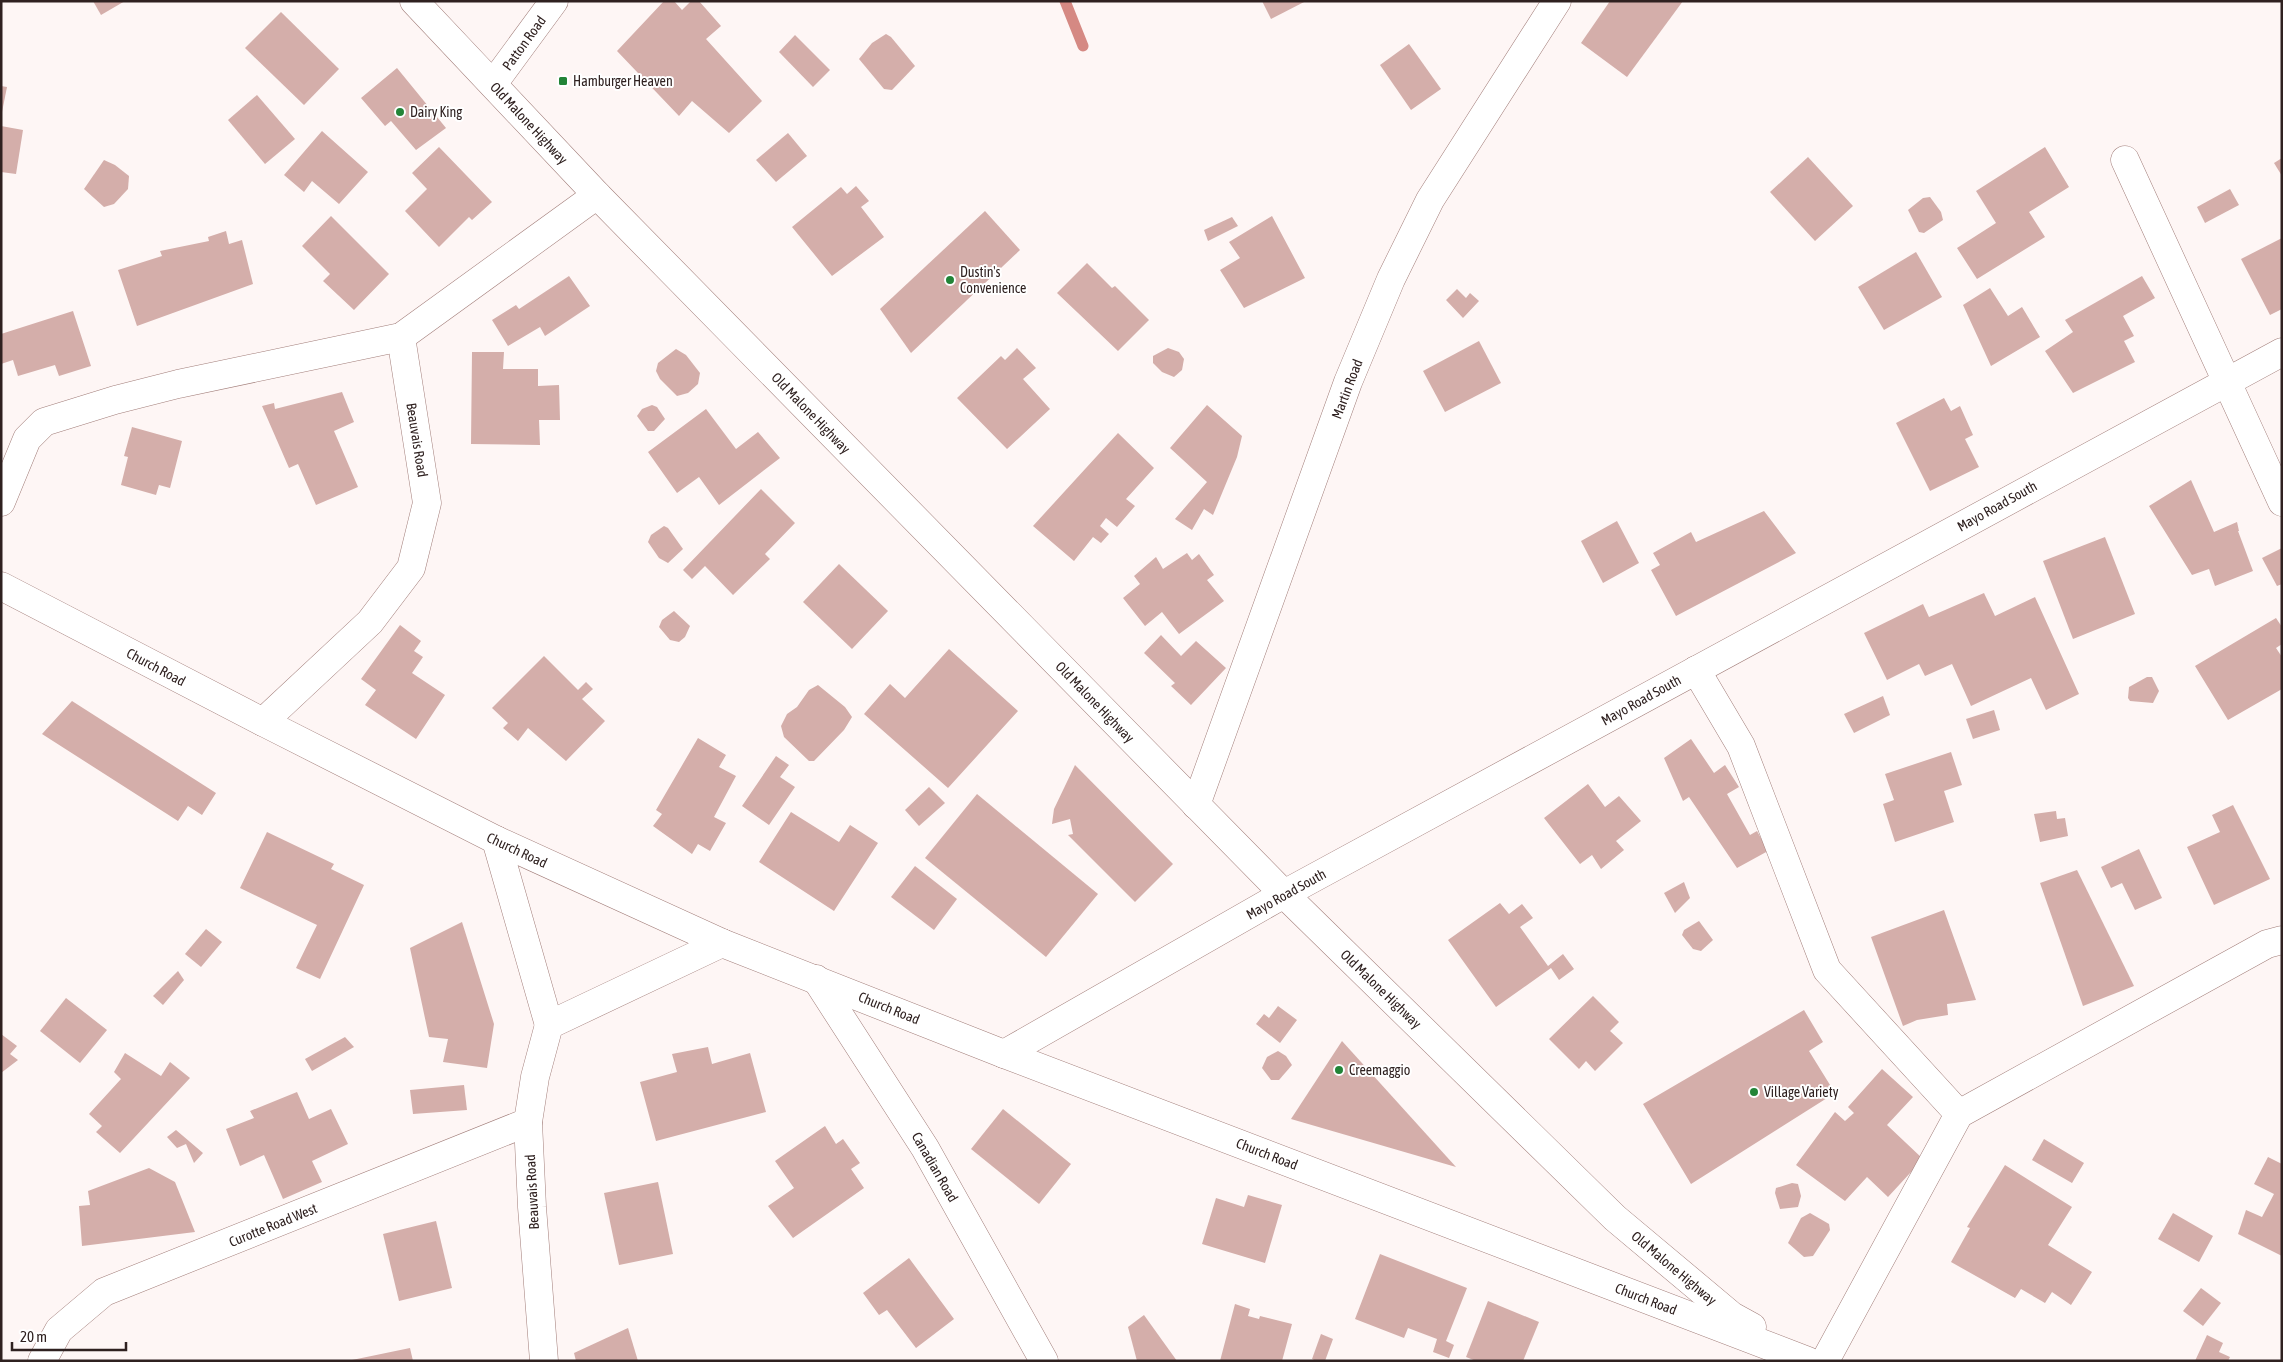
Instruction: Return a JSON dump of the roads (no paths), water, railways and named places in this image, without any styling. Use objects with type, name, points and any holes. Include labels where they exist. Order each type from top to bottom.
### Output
[{"type":"street","name":"Old Malone Highway","points":[[414,1],[597,195],[1196,805],[1284,894],[1615,1218],[1732,1316],[1813,1361]]},
{"type":"street","name":"Patton Road","points":[[493,84],[554,1]]},
{"type":"street","name":"Martin Road","points":[[1196,805],[1348,382],[1391,279],[1430,200],[1557,1]]},
{"type":"street","points":[[2125,160],[2282,502]]},
{"type":"street","points":[[1,502],[27,439],[44,422],[115,400],[178,384],[401,337],[597,195]]},
{"type":"street","name":"Beauvais Road","points":[[263,722],[370,622],[411,568],[427,502],[401,337]]},
{"type":"street","name":"Mayo Road South","points":[[1004,1054],[1284,894],[2282,352]]},
{"type":"street","name":"Church Road","points":[[1,586],[496,840],[722,943],[1004,1054],[1808,1361]]},
{"type":"street","points":[[1696,670],[1741,746],[1827,970],[1959,1114]]},
{"type":"street","points":[[496,840],[549,1026],[722,943]]},
{"type":"street","points":[[1825,1361],[1959,1114],[2267,944],[2282,940]]},
{"type":"street","name":"Canadian Road","points":[[816,979],[924,1148],[1044,1361]]},
{"type":"street","name":"Beauvais Road","points":[[544,1361],[532,1207],[528,1122],[535,1077],[549,1026]]},
{"type":"street","name":"Curotte Road West","points":[[42,1361],[59,1330],[104,1292],[528,1122]]},
{"type":"waterway","points":[[1065,1],[1083,46]]},
{"type":"place","name":"Hamburger Heaven","points":[[563,81]]},
{"type":"place","name":"Dairy King","points":[[400,112]]},
{"type":"place","name":"Dustin's Convenience","points":[[950,280]]},
{"type":"place","name":"Creemaggio","points":[[1339,1070]]},
{"type":"place","name":"Village Variety","points":[[1754,1092]]}]
